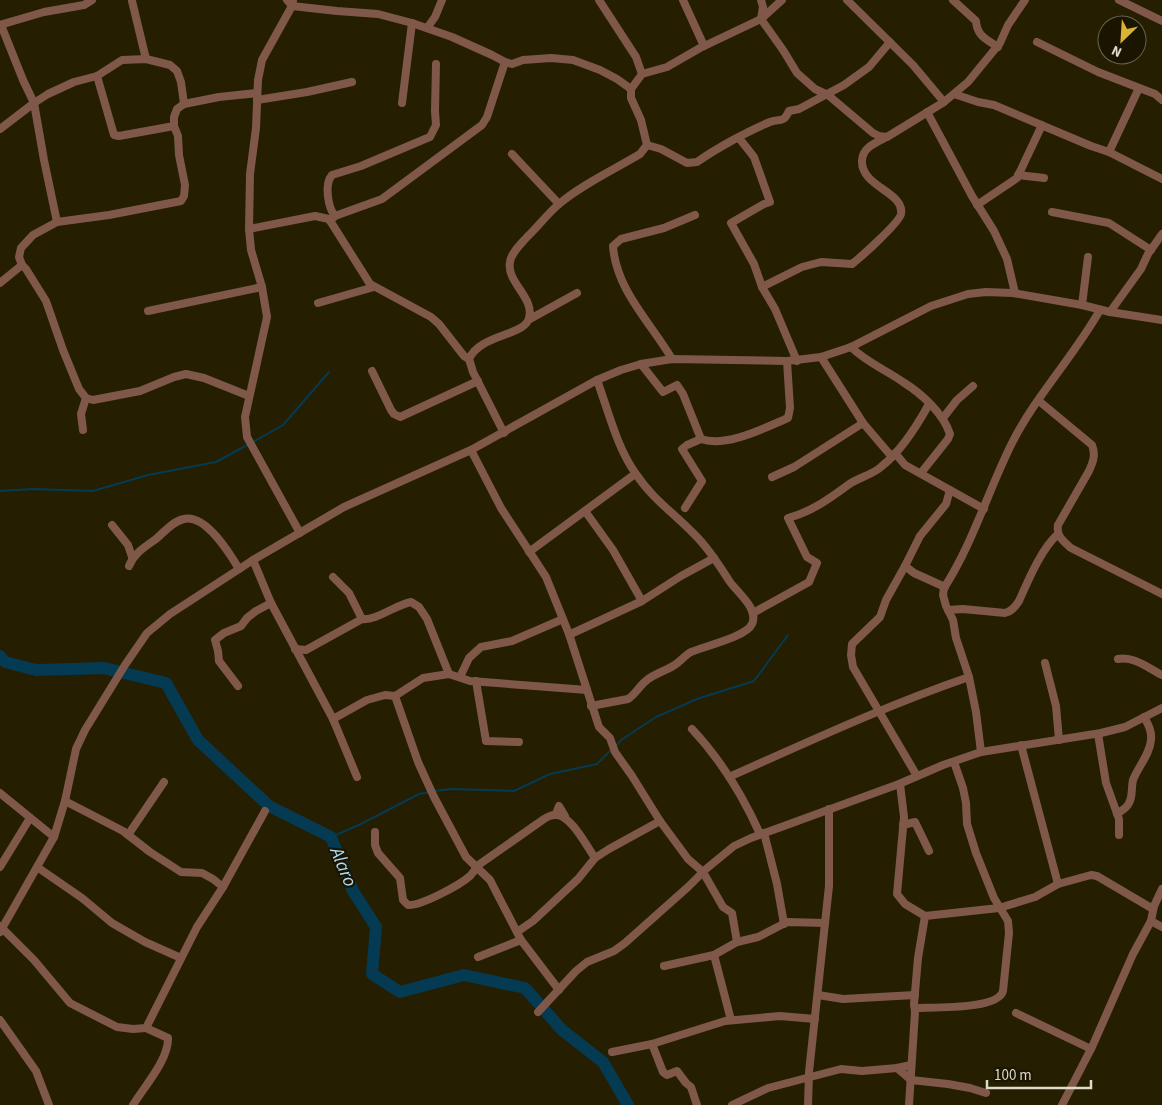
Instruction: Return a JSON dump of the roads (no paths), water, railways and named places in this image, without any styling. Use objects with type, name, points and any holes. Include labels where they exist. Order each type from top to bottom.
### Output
[{"type":"street","points":[[57,222],[34,103],[1,25],[44,12],[84,5],[92,0]]},
{"type":"street","points":[[427,28],[435,17],[442,0]]},
{"type":"street","points":[[599,0],[636,57],[642,74]]},
{"type":"street","points":[[683,0],[704,46]]},
{"type":"street","points":[[761,0],[763,7],[761,19],[797,74],[815,89],[828,95],[873,134],[887,137]]},
{"type":"street","points":[[648,145],[642,120],[631,98],[631,89],[642,74],[667,67],[704,46],[761,19],[782,0]]},
{"type":"street","points":[[847,0],[912,65],[944,102]]},
{"type":"street","points":[[953,0],[962,3],[976,21],[977,30],[984,38],[998,47]]},
{"type":"street","points":[[762,287],[802,267],[821,262],[852,264],[892,227],[901,216],[901,209],[892,195],[863,172],[862,158],[867,148],[944,102],[968,82],[998,47],[1008,25],[1026,0]]},
{"type":"street","points":[[1118,0],[1162,20]]},
{"type":"street","points":[[132,1],[146,59]]},
{"type":"street","points":[[300,533],[247,437],[245,417],[267,317],[262,287],[250,250],[249,229],[250,174],[256,128],[258,80],[262,60],[291,2],[337,12],[378,14],[412,23],[452,36],[512,64],[523,60],[551,58],[573,60],[618,79],[631,89]]},
{"type":"street","points":[[402,103],[412,23]]},
{"type":"street","points":[[648,145],[661,149],[687,163],[697,162],[772,121],[781,121],[787,117],[789,111],[799,109],[844,86],[869,67],[890,42]]},
{"type":"street","points":[[1037,42],[1098,72],[1156,94],[1162,100]]},
{"type":"street","points":[[0,129],[48,94],[74,82],[97,76],[122,60],[146,59],[170,65],[177,71],[184,104]]},
{"type":"street","points":[[249,229],[315,216],[333,218],[382,199],[482,125],[487,117],[505,62]]},
{"type":"street","points":[[436,64],[434,111],[436,125],[434,132],[426,139],[332,176],[329,179],[328,187],[331,209],[333,218],[360,269],[374,287],[432,317],[459,350],[469,359],[473,372],[504,433]]},
{"type":"street","points":[[97,76],[114,135],[119,136],[174,126]]},
{"type":"street","points":[[249,396],[204,378],[186,374],[174,377],[140,392],[93,400],[86,398],[79,389],[46,301],[22,265],[19,257],[21,248],[33,235],[57,222],[109,215],[181,200],[184,196],[185,185],[174,117],[178,109],[184,104],[218,97],[306,92],[352,82]]},
{"type":"street","points":[[1109,152],[1139,88]]},
{"type":"street","points":[[954,94],[994,105],[1109,152],[1162,179]]},
{"type":"street","points":[[927,112],[994,231],[1007,258],[1015,293]]},
{"type":"street","points":[[978,205],[1017,178],[1042,125]]},
{"type":"street","points":[[873,134],[873,144]]},
{"type":"street","points":[[738,138],[754,157],[770,202],[732,223],[754,264],[762,287],[775,309],[796,361]]},
{"type":"street","points":[[530,318],[529,306],[510,269],[510,260],[517,249],[559,204],[640,154],[648,145]]},
{"type":"street","points":[[512,154],[559,204]]},
{"type":"street","points":[[1018,175],[1044,178]]},
{"type":"street","points":[[1052,212],[1109,223],[1151,250]]},
{"type":"street","points":[[672,359],[653,328],[629,297],[616,264],[613,246],[620,239],[664,228],[695,215]]},
{"type":"street","points":[[1110,312],[1142,269],[1151,250],[1162,234]]},
{"type":"street","points":[[1082,305],[1088,258]]},
{"type":"street","points":[[0,284],[22,265]]},
{"type":"street","points":[[148,312],[262,287]]},
{"type":"street","points":[[318,303],[374,287]]},
{"type":"street","points":[[133,1105],[158,1067],[169,1046],[168,1038],[146,1028],[118,1027],[70,1003],[34,960],[1,929],[54,837],[65,800],[76,749],[94,714],[125,665],[147,633],[155,626],[253,560],[344,507],[471,450],[597,380],[621,370],[641,364],[672,359],[796,361],[821,357],[851,347],[931,306],[968,294],[986,292],[1015,293],[1110,312],[1162,320]]},
{"type":"street","points":[[469,359],[472,352],[480,345],[498,336],[522,328],[530,318],[577,293]]},
{"type":"street","points":[[981,752],[969,677],[956,638],[953,620],[943,595],[945,587],[967,546],[1012,442],[1087,333],[1100,310]]},
{"type":"street","points":[[851,347],[870,362],[905,383],[943,418],[950,434],[921,473]]},
{"type":"street","points":[[821,357],[863,423],[894,455],[905,464],[984,508]]},
{"type":"street","points":[[685,508],[702,481],[682,449],[701,439],[720,442],[788,418],[790,408],[787,361]]},
{"type":"street","points":[[641,364],[663,392],[677,385],[683,394],[701,439]]},
{"type":"street","points":[[372,371],[391,410],[400,418],[478,380]]},
{"type":"street","points":[[591,706],[628,698],[646,680],[673,666],[689,652],[742,633],[752,624],[753,612],[693,532],[654,498],[635,474],[624,452],[597,380]]},
{"type":"street","points":[[943,418],[957,400],[973,386]]},
{"type":"street","points":[[83,430],[81,414],[86,398]]},
{"type":"street","points":[[1039,401],[1092,445],[1094,450],[1089,471],[1058,525],[1058,534],[1062,541],[1071,548],[1162,594]]},
{"type":"street","points":[[753,612],[809,582],[817,563],[807,556],[788,518],[802,515],[857,479],[881,468],[894,455],[929,404]]},
{"type":"street","points":[[772,477],[794,467],[863,423]]},
{"type":"street","points":[[471,450],[501,508],[546,577],[564,619],[599,727],[610,738],[615,752],[660,821],[688,859],[703,872],[723,907],[732,912],[737,942]]},
{"type":"street","points":[[529,552],[635,474]]},
{"type":"street","points":[[917,776],[853,667],[850,655],[852,644],[880,617],[886,600],[920,536],[946,504],[950,490]]},
{"type":"street","points":[[585,511],[612,550],[642,601]]},
{"type":"street","points":[[129,566],[132,557],[176,522],[185,518],[196,519],[227,548],[239,569]]},
{"type":"street","points":[[112,525],[128,545],[132,557]]},
{"type":"street","points":[[948,610],[1010,612],[1019,601],[1052,539],[1058,534]]},
{"type":"street","points":[[569,634],[642,601],[680,576],[714,558]]},
{"type":"street","points":[[253,560],[271,604],[333,719],[357,777]]},
{"type":"street","points":[[905,566],[914,573],[945,587]]},
{"type":"street","points":[[333,577],[349,593],[362,619]]},
{"type":"street","points":[[296,649],[306,650],[362,619],[368,620],[401,604],[411,602],[427,618],[449,674]]},
{"type":"street","points":[[238,686],[219,661],[215,640],[224,633],[241,626],[256,611],[271,604]]},
{"type":"street","points":[[460,677],[469,658],[481,647],[512,641],[564,619]]},
{"type":"street","points":[[1118,659],[1126,658],[1133,660],[1162,675]]},
{"type":"street","points":[[1045,663],[1056,706],[1060,740]]},
{"type":"street","points":[[333,719],[367,700],[385,696],[396,696],[424,678],[449,674],[476,682],[587,690]]},
{"type":"street","points":[[729,777],[838,728],[923,693],[969,677]]},
{"type":"street","points":[[476,682],[486,741],[519,742]]},
{"type":"street","points":[[396,696],[418,762],[434,797],[466,857],[490,880],[521,940],[559,990]]},
{"type":"street","points":[[538,1012],[576,971],[625,943],[734,846],[981,752],[1098,734],[1125,727],[1162,708]]},
{"type":"street","points":[[1117,814],[1129,804],[1134,778],[1150,747],[1152,738],[1150,728],[1144,717]]},
{"type":"street","points":[[692,729],[705,743],[729,777],[748,806],[762,834],[778,884],[784,924]]},
{"type":"street","points":[[1098,734],[1106,783],[1119,819],[1119,835]]},
{"type":"street","points":[[1020,745],[1058,884]]},
{"type":"street","points":[[915,1008],[979,1005],[1002,996],[1009,926],[1006,916],[999,908],[967,824],[963,788],[954,762]]},
{"type":"street","points":[[128,835],[164,782]]},
{"type":"street","points":[[900,784],[904,803],[898,894],[905,904],[925,916],[999,908],[1035,897],[1058,884],[1091,875],[1098,876],[1153,909]]},
{"type":"street","points":[[0,793],[54,837]]},
{"type":"street","points":[[65,800],[128,835],[181,872],[202,873],[223,887]]},
{"type":"street","points":[[808,1105],[809,1076],[829,886],[829,810]]},
{"type":"street","points":[[146,1028],[197,927],[223,887],[265,812]]},
{"type":"street","points":[[375,832],[375,845],[378,853],[400,878],[403,900],[408,905],[413,906],[470,876],[477,866],[544,819],[556,814],[565,816],[595,858]]},
{"type":"street","points":[[0,867],[30,818]]},
{"type":"street","points":[[517,932],[533,921],[578,879],[595,858],[660,821]]},
{"type":"street","points":[[903,825],[915,822],[928,850]]},
{"type":"street","points":[[37,867],[82,898],[112,923],[145,942],[182,958]]},
{"type":"street","points":[[1062,1105],[1091,1048],[1117,987],[1150,921],[1162,888]]},
{"type":"street","points":[[909,1105],[918,958],[925,916]]},
{"type":"street","points":[[1150,921],[1162,928]]},
{"type":"street","points":[[664,966],[714,954],[737,942],[758,937],[787,922],[825,923]]},
{"type":"street","points":[[478,957],[521,940]]},
{"type":"street","points":[[714,954],[731,1020]]},
{"type":"street","points":[[818,995],[843,999],[915,995]]},
{"type":"street","points":[[1016,1012],[1091,1048]]},
{"type":"street","points":[[612,1052],[652,1044],[712,1024],[731,1020],[780,1016],[815,1019]]},
{"type":"street","points":[[0,1020],[36,1071],[49,1105]]},
{"type":"street","points":[[652,1044],[663,1072],[667,1075],[677,1071],[691,1087],[697,1105]]},
{"type":"street","points":[[732,1105],[768,1088],[809,1076],[841,1069],[862,1071],[912,1065]]},
{"type":"street","points":[[897,1068],[911,1080],[948,1084],[986,1093]]},
{"type":"waterway","points":[[253,442],[283,425],[329,372]]},
{"type":"waterway","points":[[0,491],[33,489],[93,491],[148,475],[216,462],[249,444]]},
{"type":"waterway","points":[[615,747],[621,740],[656,717],[697,699],[754,681],[788,635]]},
{"type":"waterway","name":"Alaro","points":[[0,656],[5,662],[36,670],[104,668],[166,683],[198,740],[269,806],[331,837],[353,891],[376,927],[372,974],[400,992],[464,975],[525,988],[562,1030],[603,1062],[628,1105]]},
{"type":"waterway","points":[[435,791],[451,789],[514,791],[550,774],[597,764],[611,750]]},
{"type":"waterway","points":[[331,837],[419,794],[430,792]]}]
